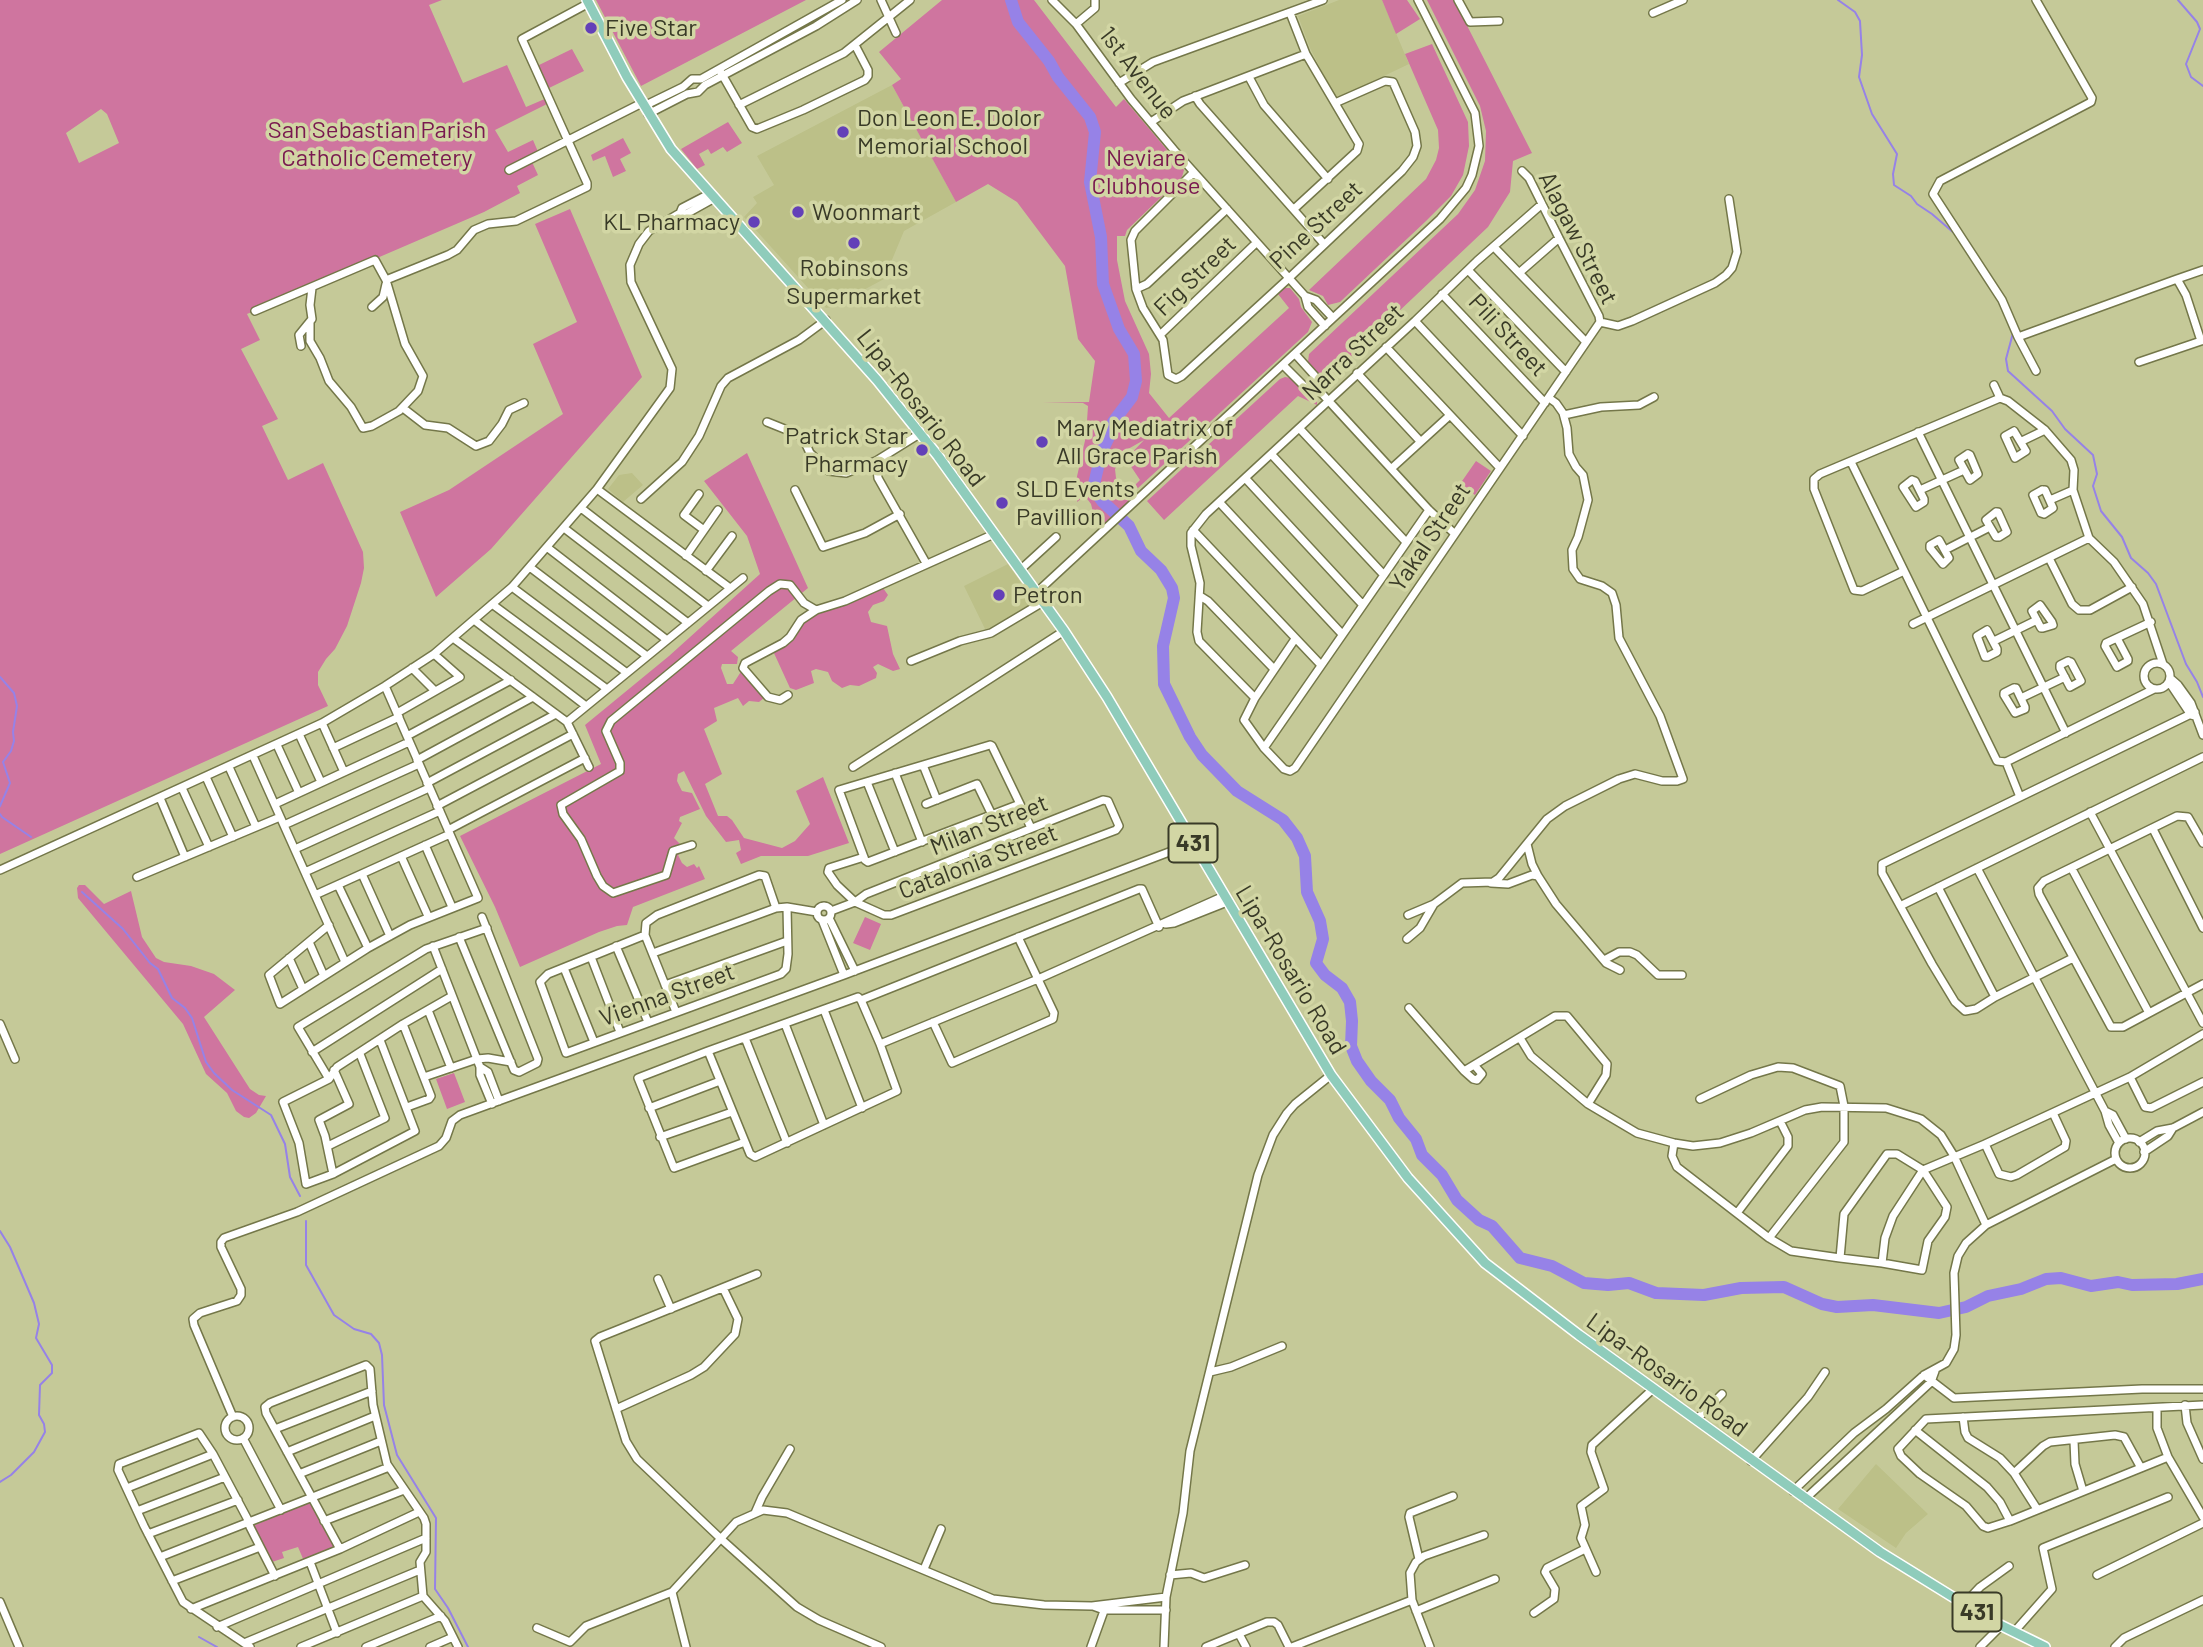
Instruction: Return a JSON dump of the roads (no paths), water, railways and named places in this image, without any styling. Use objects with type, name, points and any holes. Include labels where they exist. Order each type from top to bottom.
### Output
[{"type":"main road","name":"Lipa-Rosario Road","points":[[588,2],[645,108],[671,149],[826,320],[921,433],[1064,631],[1107,696],[1331,1075],[1408,1178],[1485,1263],[1751,1461],[1880,1552],[2001,1626],[2045,1647]]},
{"type":"street","points":[[509,170],[685,91],[698,92],[703,82],[842,0]]},
{"type":"street","points":[[721,72],[816,26],[857,0]]},
{"type":"street","points":[[881,0],[896,33]]},
{"type":"street","points":[[738,105],[855,45],[910,0]]},
{"type":"street","name":"1st Avenue","points":[[1052,0],[1076,24],[1119,83],[1193,173],[1306,296]]},
{"type":"street","points":[[1076,24],[1096,8],[1095,0]]},
{"type":"street","points":[[1119,83],[1153,62],[1323,0]]},
{"type":"street","points":[[1036,593],[1296,355],[1455,202],[1466,188],[1476,164],[1479,138],[1475,113],[1418,0]]},
{"type":"street","points":[[1458,0],[1470,22],[1499,21]]},
{"type":"street","points":[[1653,13],[1683,0]]},
{"type":"street","points":[[2036,0],[2092,98],[2091,102],[1940,181],[1933,194],[2003,300],[2036,371]]},
{"type":"street","points":[[386,279],[448,256],[457,250],[474,230],[488,224],[516,221],[587,187],[522,39],[588,2]]},
{"type":"street","points":[[1292,12],[1306,54],[1359,144],[1357,151],[1294,209]]},
{"type":"street","points":[[721,72],[738,105],[752,127],[757,129],[865,80],[869,76],[868,70],[855,45]]},
{"type":"street","points":[[1150,122],[1172,106],[1306,54]]},
{"type":"street","points":[[1249,77],[1260,99],[1328,179]]},
{"type":"street","points":[[685,91],[692,79],[703,82]]},
{"type":"street","name":"Pine Street","points":[[1160,335],[1168,375],[1176,379],[1289,278],[1402,171],[1413,157],[1417,146],[1415,132],[1395,84],[1385,81],[1335,103]]},
{"type":"street","points":[[1195,96],[1324,244]]},
{"type":"street","points":[[1277,120],[1285,114]]},
{"type":"street","points":[[1359,144],[1368,141]]},
{"type":"street","name":"Alagaw Street","points":[[1522,171],[1542,204],[1600,322]]},
{"type":"street","points":[[1160,335],[1143,308],[1136,289],[1131,236],[1193,173]]},
{"type":"street","points":[[0,870],[322,723],[434,654],[512,587],[597,489],[670,388],[671,369],[631,282],[629,271],[643,237],[656,226],[680,213],[682,208],[711,196]]},
{"type":"street","points":[[1600,322],[1613,326],[1625,324],[1715,283],[1726,275],[1732,268],[1737,252],[1729,199]]},
{"type":"street","name":"Narra Street","points":[[1193,530],[1328,400],[1542,204]]},
{"type":"street","points":[[1136,289],[1152,279],[1227,209]]},
{"type":"street","points":[[1519,273],[1559,238]]},
{"type":"street","name":"Fig Street","points":[[1160,335],[1256,243]]},
{"type":"street","points":[[1494,247],[1586,342]]},
{"type":"street","points":[[255,311],[375,260],[386,279],[405,344],[423,376],[418,391],[402,408],[369,427],[361,426],[351,407],[329,381],[310,341],[312,288]]},
{"type":"street","points":[[1468,270],[1566,372]]},
{"type":"street","points":[[2018,337],[2203,270]]},
{"type":"street","points":[[372,307],[383,297],[386,279]]},
{"type":"street","points":[[2139,362],[2200,341],[2186,295],[2177,279]]},
{"type":"street","name":"Pili Street","points":[[1442,294],[1547,401],[1556,403],[1564,415]]},
{"type":"street","points":[[1306,296],[1316,300],[1334,318]]},
{"type":"street","points":[[1306,296],[1308,307],[1325,326]]},
{"type":"street","points":[[641,499],[682,463],[699,436],[721,386],[728,378],[799,340],[826,320]]},
{"type":"street","points":[[1415,321],[1523,436]]},
{"type":"street","points":[[301,346],[299,335],[310,322]]},
{"type":"street","name":"Yakal Street","points":[[1264,748],[1284,769],[1290,771],[1295,768],[1600,322]]},
{"type":"street","points":[[1386,347],[1448,416],[1500,468]]},
{"type":"street","points":[[1296,355],[1316,378],[1314,385]]},
{"type":"street","points":[[1293,375],[1305,365]]},
{"type":"street","points":[[1284,366],[1307,388],[1314,385]]},
{"type":"street","points":[[1357,373],[1420,441]]},
{"type":"street","points":[[1994,384],[2000,398]]},
{"type":"street","points":[[1314,385],[1429,510],[1455,534]]},
{"type":"street","points":[[1490,883],[1499,878],[1547,819],[1564,806],[1635,774],[1662,781],[1683,779],[1660,716],[1619,638],[1616,605],[1612,593],[1602,586],[1580,579],[1573,569],[1572,550],[1588,500],[1583,475],[1569,454],[1564,415],[1601,407],[1639,405],[1654,397]]},
{"type":"street","points":[[1904,571],[1862,591],[1854,590],[1814,488],[1814,479],[1820,474],[2000,398],[2008,401],[2045,430],[2071,460],[2074,470],[2073,490],[2089,538],[2114,562],[2132,587],[2151,622],[2163,664],[2169,670],[2170,681],[2194,714],[2203,735]]},
{"type":"street","points":[[402,408],[425,425],[448,428],[475,446],[489,441],[509,410],[524,403]]},
{"type":"street","points":[[1392,468],[1448,416]]},
{"type":"street","points":[[767,422],[802,436],[810,453],[829,471],[846,473],[876,461],[921,433]]},
{"type":"street","points":[[1300,429],[1406,542]]},
{"type":"street","points":[[2022,441],[2045,430]]},
{"type":"street","points":[[1918,432],[2066,733]]},
{"type":"street","points":[[1272,455],[1383,574]]},
{"type":"street","points":[[876,461],[878,478],[926,563]]},
{"type":"street","points":[[1851,462],[1994,759],[2006,762],[2154,689],[2162,688],[2170,681]]},
{"type":"street","points":[[1920,490],[1964,470]]},
{"type":"street","points":[[1246,479],[1362,604]]},
{"type":"street","points":[[597,489],[730,588]]},
{"type":"street","points":[[2050,500],[2073,490]]},
{"type":"street","points":[[795,491],[823,547],[865,533],[900,514]]},
{"type":"street","points":[[699,494],[684,514],[704,530]]},
{"type":"street","points":[[1220,503],[1342,634]]},
{"type":"street","points":[[581,508],[708,606]]},
{"type":"street","points":[[686,556],[718,510]]},
{"type":"street","points":[[1295,639],[1245,715],[1244,722],[1264,748],[1429,510]]},
{"type":"street","points":[[1945,550],[1990,527]]},
{"type":"street","points":[[564,528],[688,623]]},
{"type":"street","points":[[1255,698],[1201,645],[1198,632],[1199,577],[1190,536],[1193,530],[1321,665]]},
{"type":"street","points":[[788,695],[780,700],[768,697],[743,666],[783,643],[801,620],[816,610],[845,601],[994,534]]},
{"type":"street","points":[[706,571],[732,536]]},
{"type":"street","points":[[1020,570],[1056,537]]},
{"type":"street","points":[[1913,624],[2089,538]]},
{"type":"street","points":[[548,548],[667,640]]},
{"type":"street","points":[[2049,558],[2072,604],[2080,610],[2090,610],[2132,587]]},
{"type":"street","points":[[531,568],[648,656]]},
{"type":"street","points":[[567,722],[743,578]]},
{"type":"street","points":[[692,845],[673,851],[666,875],[613,893],[603,886],[597,876],[581,839],[563,814],[561,805],[620,771],[620,763],[606,731],[611,721],[769,591],[780,584],[790,585],[804,603],[816,610]]},
{"type":"street","points":[[512,587],[627,673]]},
{"type":"street","points":[[1200,596],[1274,669]]},
{"type":"street","points":[[911,661],[960,641],[991,633],[1043,602]]},
{"type":"street","points":[[492,604],[607,690]]},
{"type":"street","points":[[474,620],[586,706]]},
{"type":"street","points":[[1994,641],[2037,620]]},
{"type":"street","points":[[2117,638],[2151,622]]},
{"type":"street","points":[[853,767],[1064,631]]},
{"type":"street","points":[[453,638],[567,722],[589,766]]},
{"type":"street","points":[[333,748],[398,715],[460,677],[434,654]]},
{"type":"street","points":[[2154,689],[2146,684],[2144,671],[2154,662],[2163,664]]},
{"type":"street","points":[[412,668],[435,691]]},
{"type":"street","points":[[2021,698],[2065,677]]},
{"type":"street","points":[[275,804],[408,739],[510,680]]},
{"type":"street","points":[[329,925],[269,975],[280,1004],[390,936],[428,916],[478,898],[385,686]]},
{"type":"street","points":[[284,825],[418,762],[533,697]]},
{"type":"street","points":[[295,849],[428,785],[556,714]]},
{"type":"street","points":[[2073,958],[1965,1011],[1959,1007],[1900,906],[1881,867],[1885,862],[2194,714]]},
{"type":"street","points":[[322,723],[344,772]]},
{"type":"street","points":[[299,734],[321,782]]},
{"type":"street","points":[[305,872],[439,809],[573,734]]},
{"type":"street","points":[[276,745],[299,793]]},
{"type":"street","points":[[1020,804],[868,862],[864,859],[839,790],[990,745],[1020,804],[1031,828]]},
{"type":"street","points":[[253,756],[345,962]]},
{"type":"street","points":[[1900,906],[2203,757]]},
{"type":"street","points":[[315,895],[425,845],[584,758]]},
{"type":"street","points":[[2006,762],[2020,797]]},
{"type":"street","points":[[923,765],[937,800]]},
{"type":"street","points":[[229,767],[256,827]]},
{"type":"street","points":[[895,773],[922,842]]},
{"type":"street","points":[[206,777],[233,837]]},
{"type":"street","points":[[867,782],[895,852]]},
{"type":"street","points":[[926,804],[977,784],[992,815]]},
{"type":"street","points":[[183,788],[209,847]]},
{"type":"street","points":[[160,798],[185,857]]},
{"type":"street","name":"Milan Street","points":[[817,912],[823,906],[827,916],[866,894],[1105,800],[1118,821],[1116,830]]},
{"type":"street","points":[[2090,812],[2203,1023]]},
{"type":"street","points":[[2203,843],[2190,819],[2185,815],[2178,816],[2044,881],[2038,891],[2111,1027],[2123,1027],[2203,984]]},
{"type":"street","points":[[137,877],[280,817]]},
{"type":"street","points":[[2153,829],[2203,928]]},
{"type":"street","name":"Catalonia Street","points":[[864,859],[828,869],[837,885],[855,902],[884,915],[891,915],[1116,830]]},
{"type":"street","points":[[233,1417],[193,1319],[200,1313],[237,1301],[241,1296],[241,1289],[221,1242],[225,1237],[306,1208],[439,1146],[456,1118],[1193,844]]},
{"type":"street","points":[[1527,844],[1532,864],[1556,904],[1606,963],[1620,970]]},
{"type":"street","points":[[425,845],[452,907]]},
{"type":"street","points":[[401,856],[428,916]]},
{"type":"street","points":[[1978,868],[2105,1111],[2113,1115],[2123,1141]]},
{"type":"street","points":[[2072,869],[2149,1013]]},
{"type":"street","points":[[362,874],[390,936]]},
{"type":"street","points":[[594,1042],[564,968],[616,946],[644,930],[649,920],[657,915],[763,875],[776,908]]},
{"type":"street","points":[[1408,915],[1434,904],[1462,883],[1508,884],[1532,875],[1538,876]]},
{"type":"street","points":[[338,885],[368,948]]},
{"type":"street","points":[[1938,887],[1995,997]]},
{"type":"street","points":[[745,1142],[676,1168],[672,1165],[660,1137],[638,1082],[639,1077],[857,998],[861,1000],[1139,889],[1142,889],[1162,925]]},
{"type":"street","points":[[880,1044],[1038,979],[1162,925],[1172,918],[1226,898]]},
{"type":"street","points":[[1406,939],[1420,928],[1434,904]]},
{"type":"street","points":[[653,954],[776,908],[787,907],[827,916],[855,971]]},
{"type":"street","points":[[665,985],[787,941],[787,907]]},
{"type":"street","points":[[827,916],[832,948],[844,975]]},
{"type":"street","points":[[459,937],[514,1070],[519,1072],[538,1060],[482,917]]},
{"type":"street","points":[[329,1079],[298,1027],[433,946],[487,928]]},
{"type":"street","points":[[644,930],[676,1012]]},
{"type":"street","points":[[933,1022],[953,1063],[1053,1019],[1054,1013],[1018,937]]},
{"type":"street","name":"Vienna Street","points":[[564,968],[546,976],[540,985],[566,1053],[780,974],[786,969],[787,941]]},
{"type":"street","points":[[309,942],[324,976]]},
{"type":"street","points":[[832,948],[841,944]]},
{"type":"street","points":[[433,946],[479,1063],[480,1075],[496,1103]]},
{"type":"street","points":[[616,946],[648,1022]]},
{"type":"street","points":[[1604,960],[1619,952],[1630,953],[1658,975],[1682,975]]},
{"type":"street","points":[[591,957],[620,1032]]},
{"type":"street","points":[[289,958],[303,989]]},
{"type":"street","points":[[839,963],[849,959]]},
{"type":"street","points":[[312,1052],[442,969]]},
{"type":"street","points":[[380,1040],[415,1128],[413,1133],[308,1184],[305,1182],[299,1143],[283,1102],[329,1079],[334,1070],[403,1024],[452,996]]},
{"type":"street","points":[[708,1051],[751,1156],[755,1157],[898,1089],[861,1000]]},
{"type":"street","points":[[1409,1008],[1464,1071],[1478,1080],[1482,1074],[1475,1066]]},
{"type":"street","points":[[428,1010],[451,1068]]},
{"type":"street","points":[[824,1010],[862,1108]]},
{"type":"street","points":[[1464,1071],[1555,1016],[1567,1016],[1607,1064],[1606,1075],[1588,1104]]},
{"type":"street","points":[[0,1024],[15,1059]]},
{"type":"street","points":[[403,1024],[431,1098],[407,1107]]},
{"type":"street","points":[[785,1024],[824,1125]]},
{"type":"street","points":[[1882,1263],[1885,1238],[1893,1216],[1923,1170],[2130,1077],[2203,1034]]},
{"type":"street","points":[[745,1038],[787,1143]]},
{"type":"street","points":[[1520,1038],[1531,1056],[1588,1104],[1637,1133],[1674,1143],[1693,1146],[1720,1143],[1805,1110],[1822,1107],[1886,1108],[1922,1119],[1941,1135],[1954,1156],[1986,1225]]},
{"type":"street","points":[[328,1146],[385,1118],[360,1054]]},
{"type":"street","points":[[424,1077],[479,1063],[488,1058],[511,1062]]},
{"type":"street","points":[[1700,1099],[1767,1069],[1793,1068],[1836,1083],[1842,1091],[1846,1136],[1841,1148],[1769,1238]]},
{"type":"street","points":[[333,1174],[328,1146],[319,1120],[349,1104],[334,1070]]},
{"type":"street","points":[[1164,1647],[1166,1597],[1183,1513],[1190,1451],[1258,1175],[1273,1135],[1295,1104],[1331,1075]]},
{"type":"street","points":[[2130,1077],[2145,1107],[2151,1108],[2203,1082]]},
{"type":"street","points":[[649,1108],[720,1082]]},
{"type":"street","points":[[660,1137],[732,1112]]},
{"type":"street","points":[[2123,1141],[2139,1142],[2157,1131],[2173,1128],[2203,1112]]},
{"type":"street","points":[[1985,1144],[1999,1174],[2011,1177],[2017,1175],[2065,1147],[2066,1141],[2053,1113]]},
{"type":"street","points":[[1737,1213],[1788,1146],[1788,1137],[1780,1121]]},
{"type":"street","points":[[2144,1152],[2168,1136],[2173,1128]]},
{"type":"street","points":[[2123,1141],[2115,1151],[2116,1160],[2126,1167],[2135,1167],[2142,1161],[2144,1152],[2139,1142]]},
{"type":"street","points":[[1674,1143],[1672,1156],[1676,1167],[1769,1238],[1791,1251],[1922,1270],[1928,1241],[1945,1217],[1947,1207],[1923,1170],[1897,1154],[1887,1154],[1844,1214],[1840,1258]]},
{"type":"street","points":[[1793,1491],[1854,1433],[1924,1375],[1946,1363],[1954,1349],[1956,1335],[1954,1273],[1958,1256],[1966,1243],[1986,1225],[2116,1160]]},
{"type":"street","points":[[757,1274],[595,1340],[626,1441],[637,1459],[797,1607],[819,1620],[881,1647]]},
{"type":"street","points":[[658,1279],[671,1309]]},
{"type":"street","points":[[616,1409],[704,1367],[735,1334],[738,1319],[723,1288]]},
{"type":"street","points":[[1210,1372],[1231,1367],[1282,1346]]},
{"type":"street","points":[[340,1549],[265,1407],[366,1365],[370,1369],[375,1416],[389,1467],[426,1524],[426,1552],[420,1560],[423,1595],[441,1616],[458,1647]]},
{"type":"street","points":[[1805,1499],[1931,1382],[1935,1371]]},
{"type":"street","points":[[1751,1461],[1808,1397],[1825,1372]]},
{"type":"street","points":[[1924,1375],[1954,1398],[2142,1389],[2203,1389]]},
{"type":"street","points":[[1597,1572],[1582,1543],[1585,1525],[1581,1506],[1604,1489],[1591,1452],[1592,1444],[1653,1388]]},
{"type":"street","points":[[275,1429],[372,1391]]},
{"type":"street","points":[[1696,1420],[1722,1394]]},
{"type":"street","points":[[2185,1405],[2187,1423],[2203,1459]]},
{"type":"street","points":[[2168,1457],[2010,1521],[1985,1527],[1966,1506],[1937,1487],[1901,1456],[1899,1446],[1926,1419],[2203,1405]]},
{"type":"street","points":[[2097,1575],[2203,1520],[2168,1457],[2157,1428],[2157,1408]]},
{"type":"street","points":[[287,1452],[375,1416]]},
{"type":"street","points":[[233,1417],[242,1417],[249,1424],[248,1434],[243,1438],[232,1438],[227,1433],[227,1422],[233,1417]]},
{"type":"street","points":[[1963,1417],[1968,1438],[2000,1458],[2037,1509]]},
{"type":"street","points":[[1871,1420],[1880,1429]]},
{"type":"street","points":[[1915,1430],[1987,1487],[2000,1502],[2010,1521]]},
{"type":"street","points":[[275,1576],[238,1500],[199,1433],[119,1464],[118,1470],[137,1511],[183,1602],[247,1645],[420,1570]]},
{"type":"street","points":[[2014,1474],[2050,1441],[2121,1436],[2141,1468]]},
{"type":"street","points":[[243,1438],[281,1510]]},
{"type":"street","points":[[299,1474],[381,1441]]},
{"type":"street","points":[[2074,1441],[2075,1464],[2083,1490]]},
{"type":"street","points":[[755,1513],[790,1449]]},
{"type":"street","points":[[127,1488],[213,1454]]},
{"type":"street","points":[[160,1557],[389,1467]]},
{"type":"street","points":[[137,1511],[225,1477]]},
{"type":"street","points":[[324,1521],[404,1490]]},
{"type":"street","points":[[1419,1559],[1410,1513],[1453,1496]]},
{"type":"street","points":[[2014,1632],[2052,1589],[2043,1549],[2168,1496]]},
{"type":"street","points":[[148,1534],[238,1500]]},
{"type":"street","points":[[537,1628],[570,1642],[586,1626],[672,1592],[736,1521],[763,1510],[787,1513],[989,1598],[1044,1605],[1166,1610]]},
{"type":"street","points":[[191,1609],[310,1562],[419,1512]]},
{"type":"street","points":[[923,1569],[941,1529]]},
{"type":"street","points":[[1430,1647],[1412,1600],[1410,1573],[1419,1559],[1484,1535]]},
{"type":"street","points":[[217,1626],[426,1538]]},
{"type":"street","points":[[172,1581],[260,1547]]},
{"type":"street","points":[[1534,1613],[1554,1599],[1555,1589],[1545,1570],[1585,1549]]},
{"type":"street","points":[[310,1562],[337,1633]]},
{"type":"street","points":[[1170,1575],[1191,1573],[1204,1578],[1245,1565]]},
{"type":"street","points":[[1964,1604],[1980,1587],[2009,1566]]},
{"type":"street","points":[[1416,1611],[1495,1578]]},
{"type":"street","points":[[672,1592],[686,1647]]},
{"type":"street","points":[[302,1647],[423,1595]]},
{"type":"street","points":[[1105,1606],[1166,1597]]},
{"type":"street","points":[[1206,1647],[1267,1622],[1274,1622],[1290,1647],[1412,1600]]},
{"type":"street","points":[[2115,1647],[2124,1638],[2203,1600]]},
{"type":"street","points":[[0,1602],[19,1647]]},
{"type":"street","points":[[1091,1647],[1105,1606]]},
{"type":"street","points":[[366,1647],[441,1616]]},
{"type":"street","points":[[1980,1647],[2001,1626]]},
{"type":"street","points":[[1240,1634],[1246,1647]]},
{"type":"street","points":[[430,1647],[453,1637]]},
{"type":"waterway","points":[[1011,0],[1018,22],[1090,117],[1095,132],[1090,182],[1101,237],[1103,284],[1119,329],[1134,354],[1136,381],[1132,397],[1113,422],[1094,484],[1096,493],[1129,526],[1141,551],[1161,570],[1172,588],[1174,598],[1163,646],[1164,684],[1202,755],[1237,791],[1283,820],[1297,838],[1305,856],[1307,892],[1320,921],[1323,939],[1316,963],[1325,975],[1342,988],[1350,1002],[1351,1046],[1357,1061],[1371,1081],[1390,1100],[1399,1118],[1416,1139],[1422,1155],[1442,1175],[1457,1200],[1479,1220],[1492,1226],[1520,1258],[1552,1266],[1584,1283],[1629,1283],[1656,1293],[1704,1295],[1741,1288],[1784,1287],[1822,1304],[1837,1307],[1873,1305],[1939,1313],[1966,1307],[1988,1296],[2021,1289],[2046,1279],[2061,1278],[2091,1286],[2118,1282],[2132,1285],[2177,1284],[2203,1279]]},
{"type":"waterway","points":[[1838,0],[1855,12],[1860,21],[1862,55],[1859,77],[1872,114],[1897,154],[1894,185],[1954,233]]},
{"type":"waterway","points":[[2178,0],[2200,29],[2186,64],[2191,77],[2203,86]]},
{"type":"waterway","points":[[2013,333],[2006,359],[2008,371],[2052,411],[2065,429],[2093,455],[2097,474],[2093,486],[2101,511],[2122,537],[2131,558],[2156,584],[2186,664],[2203,697]]},
{"type":"waterway","points":[[0,677],[14,693],[17,706],[14,741],[3,762],[10,783],[0,806]]},
{"type":"waterway","points":[[0,814],[31,837]]},
{"type":"waterway","points":[[82,892],[123,929],[158,969],[172,998],[185,1008],[192,1018],[206,1062],[214,1073],[232,1090],[271,1115],[285,1144],[290,1177],[300,1196]]},
{"type":"waterway","points":[[306,1221],[306,1265],[334,1315],[354,1329],[371,1334],[379,1343],[384,1405],[397,1455],[436,1518],[435,1589],[468,1647]]},
{"type":"waterway","points":[[0,1231],[10,1247],[34,1303],[39,1324],[36,1338],[52,1365],[52,1373],[40,1385],[39,1415],[45,1432],[34,1452],[0,1482]]},
{"type":"waterway","points":[[199,1637],[217,1647]]},
{"type":"place","name":"Five Star","points":[[591,28]]},
{"type":"place","name":"Don Leon E. Dolor Memorial School","points":[[843,132]]},
{"type":"place","name":"Woonmart","points":[[798,212]]},
{"type":"place","name":"KL Pharmacy","points":[[754,222]]},
{"type":"place","name":"Robinsons Supermarket","points":[[854,243]]},
{"type":"place","name":"Mary Mediatrix of All Grace Parish","points":[[1042,442]]},
{"type":"place","name":"Patrick Star Pharmacy","points":[[922,450]]},
{"type":"place","name":"SLD Events Pavillion","points":[[1002,503]]},
{"type":"place","name":"Petron","points":[[999,595]]},
{"type":"park label","name":"San Sebastian Parish Catholic Cemetery","points":[[377,144]]},
{"type":"park label","name":"Neviare Clubhouse","points":[[1146,172]]}]
